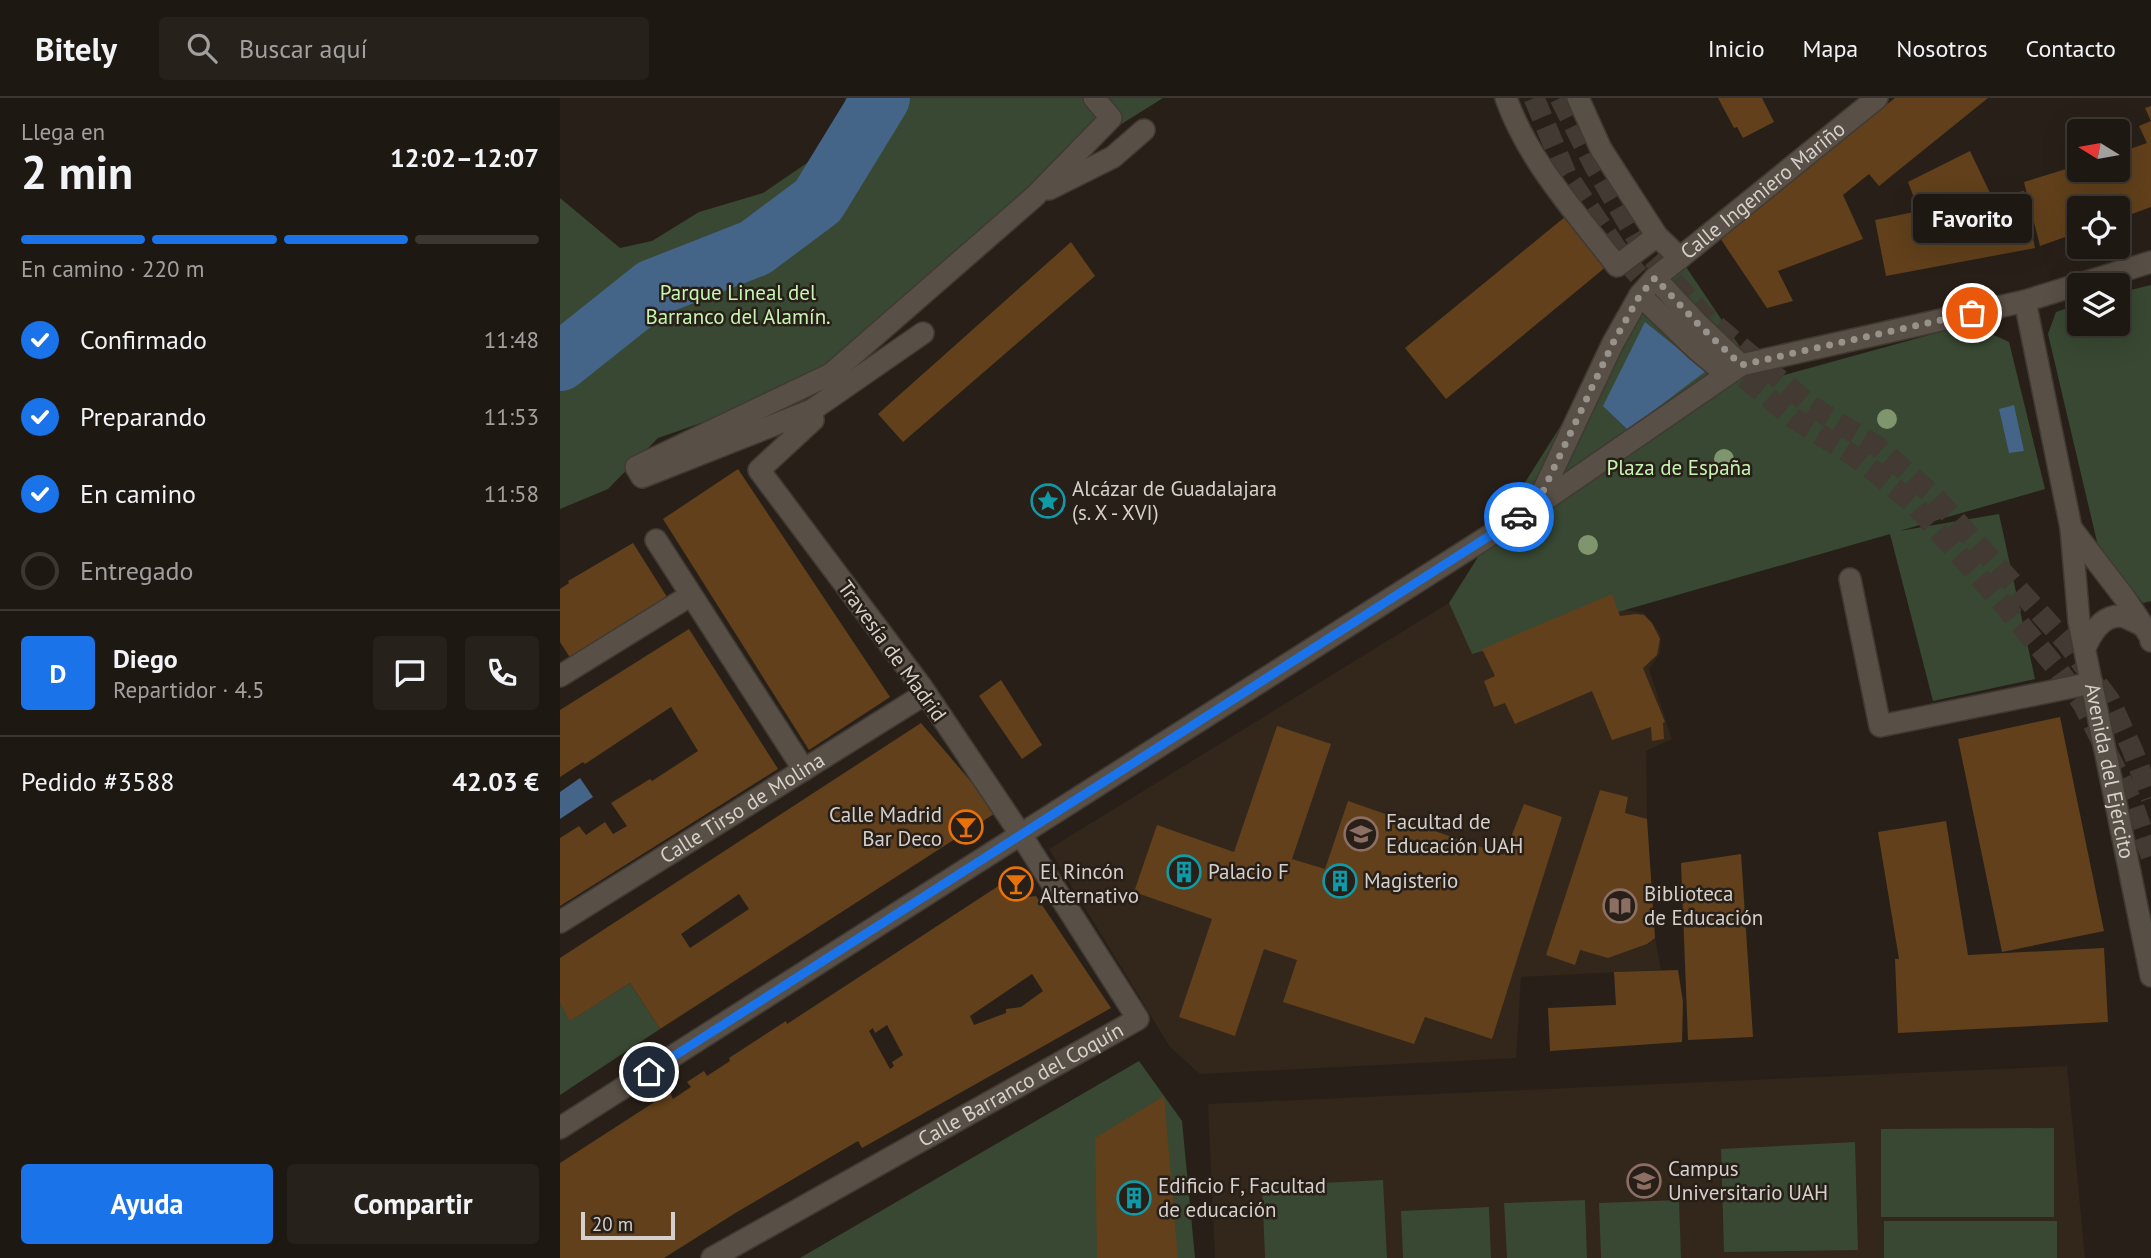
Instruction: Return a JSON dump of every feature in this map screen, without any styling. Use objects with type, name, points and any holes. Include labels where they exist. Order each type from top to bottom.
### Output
[{"type":"street","points":[[923,333],[812,410],[642,477],[635,467],[831,374],[1035,197],[1111,118],[1094,98]]},
{"type":"street","points":[[1506,98],[1511,113],[1541,165],[1617,266],[1657,236]]},
{"type":"street","points":[[1578,98],[1601,149],[1657,236],[1680,258]]},
{"type":"street","name":"Calle Ingeniero Mariño","points":[[1536,506],[1613,343],[1640,295],[1655,278],[1877,98]]},
{"type":"street","points":[[1035,197],[1113,157],[1144,130]]},
{"type":"street","points":[[560,1128],[1589,472],[1734,369],[2025,301],[2151,262]]},
{"type":"street","points":[[1655,278],[1696,322],[1734,369]]},
{"type":"street","points":[[1640,295],[1697,350],[1734,369]]},
{"type":"street","name":"Avenida del Ejército","points":[[2025,301],[2071,528],[2079,622],[2151,976]]},
{"type":"street","name":"Travesía de Madrid","points":[[812,410],[813,420],[758,470],[923,690],[1021,835]]},
{"type":"street","name":"Avenida del Ejército","points":[[2071,528],[2147,633]]},
{"type":"street","points":[[656,540],[804,770]]},
{"type":"street","points":[[1850,579],[1880,726],[2092,683]]},
{"type":"street","points":[[560,676],[691,595]]},
{"type":"street","name":"Avenida del Ejército","points":[[2085,648],[2092,632],[2105,620],[2121,616],[2147,633]]},
{"type":"street","name":"Calle Tirso de Molina","points":[[560,922],[804,770],[923,690]]},
{"type":"street","name":"Calle Barranco del Coquín","points":[[712,1258],[1138,1019],[1021,835]]},
{"type":"shaded area","name":"Facultad de Educación UAH","points":[[1449,603],[1472,653],[1619,609],[1644,613],[1661,635],[1660,653],[1649,669],[1672,739],[1646,751],[1647,820],[1655,938],[1661,970],[1521,977],[1516,1058],[1200,1074],[1170,1047],[1049,849]]},
{"type":"shaded area","name":"Campus Universitario UAH","points":[[2067,1066],[2085,1258],[1215,1258],[1208,1104]]},
{"type":"green space","name":"Parque Lineal del Barranco del Alamín.","points":[[846,98],[1163,98],[1064,160],[896,319],[782,395],[658,438],[608,489],[560,509],[560,198],[620,248],[652,241],[699,212],[763,193],[810,161],[839,124]]},
{"type":"green space","name":"Plaza de España","points":[[1680,258],[1763,381],[1969,324],[2009,342],[2045,489],[1899,531],[1999,514],[2035,679],[1933,701],[1890,534],[1472,654],[1449,603],[1613,343]]},
{"type":"green space","points":[[2151,285],[2151,601],[2143,603],[2098,546],[2048,334],[2056,312],[2067,308],[2067,336],[2130,336],[2130,290]]},
{"type":"green space","points":[[630,983],[660,1029],[560,1095],[560,1003],[571,1020]]},
{"type":"green space","points":[[1139,1061],[1182,1121],[1195,1258],[800,1258]]},
{"type":"green space","points":[[2054,1128],[2054,1217],[1881,1217],[1881,1129]]},
{"type":"green space","points":[[1855,1142],[1858,1250],[1724,1252],[1721,1149]]},
{"type":"green space","points":[[1383,1180],[1387,1258],[1265,1258],[1262,1186]]},
{"type":"green space","points":[[1585,1200],[1587,1258],[1507,1258],[1504,1203]]},
{"type":"green space","points":[[1679,1200],[1681,1258],[1601,1258],[1599,1203]]},
{"type":"green space","points":[[1489,1207],[1491,1258],[1403,1258],[1401,1211]]},
{"type":"green space","points":[[1884,1221],[2057,1221],[2057,1258],[1884,1258]]},
{"type":"water","points":[[1645,322],[1706,371],[1628,430],[1603,406]]},
{"type":"water","points":[[2014,405],[2024,451],[2009,453],[1999,409]]},
{"type":"water","points":[[580,778],[593,797],[560,819],[560,792]]},
{"type":"building","points":[[1718,98],[1762,98],[1774,122],[1743,138],[1737,127],[1734,128]]},
{"type":"building","points":[[1895,98],[1988,98],[1879,186],[1869,174],[1843,195],[1863,239],[1778,271],[1793,301],[1767,308],[1720,238]]},
{"type":"building","points":[[2151,106],[2151,121],[2145,108]]},
{"type":"building","points":[[2151,121],[2151,207],[2130,215],[2130,196],[2067,196],[2067,236],[2040,246],[2024,182],[2067,169],[2067,182],[2130,182],[2130,149],[2147,143],[2139,126]]},
{"type":"building","points":[[1970,151],[1992,197],[2024,191],[2035,248],[1886,276],[1875,220],[1919,211],[1908,182]]},
{"type":"building","points":[[1566,216],[1607,266],[1446,399],[1405,348]]},
{"type":"building","points":[[1071,242],[1095,276],[903,442],[878,414]]},
{"type":"building","points":[[738,469],[890,697],[809,750],[663,519]]},
{"type":"building","points":[[633,543],[667,597],[571,659],[560,642],[560,589],[569,583],[568,581]]},
{"type":"building","points":[[1612,594],[1620,616],[1644,615],[1652,623],[1660,639],[1657,655],[1643,668],[1665,722],[1664,739],[1652,741],[1651,727],[1612,740],[1592,691],[1515,724],[1505,703],[1494,707],[1484,681],[1495,676],[1482,649]]},
{"type":"building","points":[[689,629],[778,769],[560,906],[560,838],[579,826],[586,835],[605,822],[613,834],[627,826],[611,803],[650,779],[652,781],[698,751],[671,707],[585,764],[583,762],[560,777],[560,710]]},
{"type":"building","points":[[1001,680],[1042,745],[1022,759],[979,696]]},
{"type":"building","points":[[2060,717],[2104,931],[2002,952],[1958,739]]},
{"type":"building","points":[[921,723],[997,812],[660,1029],[630,983],[570,1021],[560,1003],[560,958]],"holes":[[[739,894],[749,909],[690,948],[681,934]]]},
{"type":"building","name":"Magisterio","points":[[1277,726],[1331,744],[1292,859],[1325,869],[1348,801],[1504,855],[1524,804],[1562,817],[1492,1039],[1425,1017],[1414,1044],[1283,1002],[1297,960],[1264,949],[1235,1036],[1179,1017],[1212,919],[1134,892],[1157,825],[1234,852]]},
{"type":"building","points":[[1600,790],[1628,797],[1625,813],[1647,819],[1655,938],[1647,944],[1608,958],[1580,950],[1575,965],[1546,955]]},
{"type":"building","points":[[1946,821],[1968,955],[2104,948],[2108,1022],[1898,1033],[1895,959],[1899,959],[1878,832]]},
{"type":"building","points":[[1741,854],[1753,1037],[1688,1040],[1681,863]]},
{"type":"building","points":[[1003,883],[1011,899],[1036,896],[1111,1008],[862,1148],[858,1141],[664,1258],[560,1258],[560,1163],[670,1092],[673,1099],[691,1087],[687,1082],[704,1071],[707,1076],[730,1061],[729,1058],[786,1021],[787,1024]],"holes":[[[1032,974],[1043,991],[1021,1007],[1006,1009],[1006,1013],[974,1025],[970,1016]],[[887,1025],[903,1055],[892,1062],[894,1066],[890,1069],[869,1031],[873,1028],[875,1033]]]},
{"type":"building","points":[[1678,970],[1683,1002],[1682,1042],[1550,1051],[1548,1008],[1616,1005],[1614,972]]},
{"type":"building","name":"Edificio F, Facultad de educación","points":[[1164,1096],[1178,1258],[1097,1258],[1095,1138]]},
{"type":"waterway","points":[[560,362],[653,288],[755,248],[818,201],[881,98]]},
{"type":"tunnel","points":[[1534,98],[1566,174],[1620,254],[1676,318]]},
{"type":"tunnel","points":[[1560,98],[1595,167],[1640,244],[1701,313],[1811,406],[1878,447],[1933,495],[2067,643],[2110,701],[2151,798]]},
{"type":"tunnel","points":[[1721,358],[1793,418],[1859,459],[1914,504],[2004,605],[2083,704],[2132,802],[2151,856]]},
{"type":"way so far","points":[[1519,517],[1536,506],[1613,343],[1640,295],[1655,278],[1741,365],[1972,313]]},
{"type":"place","name":"Favorito","points":[[1972,313]]},
{"type":"place","name":"Alcázar de Guadalajara (s. X - XVI)","points":[[1048,501]]},
{"type":"place","name":"Calle Madrid Bar Deco","points":[[966,827]]},
{"type":"place","name":"Facultad de Educación UAH","points":[[1361,834]]},
{"type":"place","name":"Palacio F","points":[[1184,872]]},
{"type":"place","name":"Magisterio","points":[[1340,881]]},
{"type":"place","name":"El Rincón Alternativo","points":[[1016,884]]},
{"type":"place","name":"Biblioteca de Educación","points":[[1620,906]]},
{"type":"place","name":"Campus Universitario UAH","points":[[1644,1181]]},
{"type":"place","name":"Edificio F, Facultad de educación","points":[[1134,1198]]},
{"type":"route","points":[[649,1072],[1519,517]]}]
